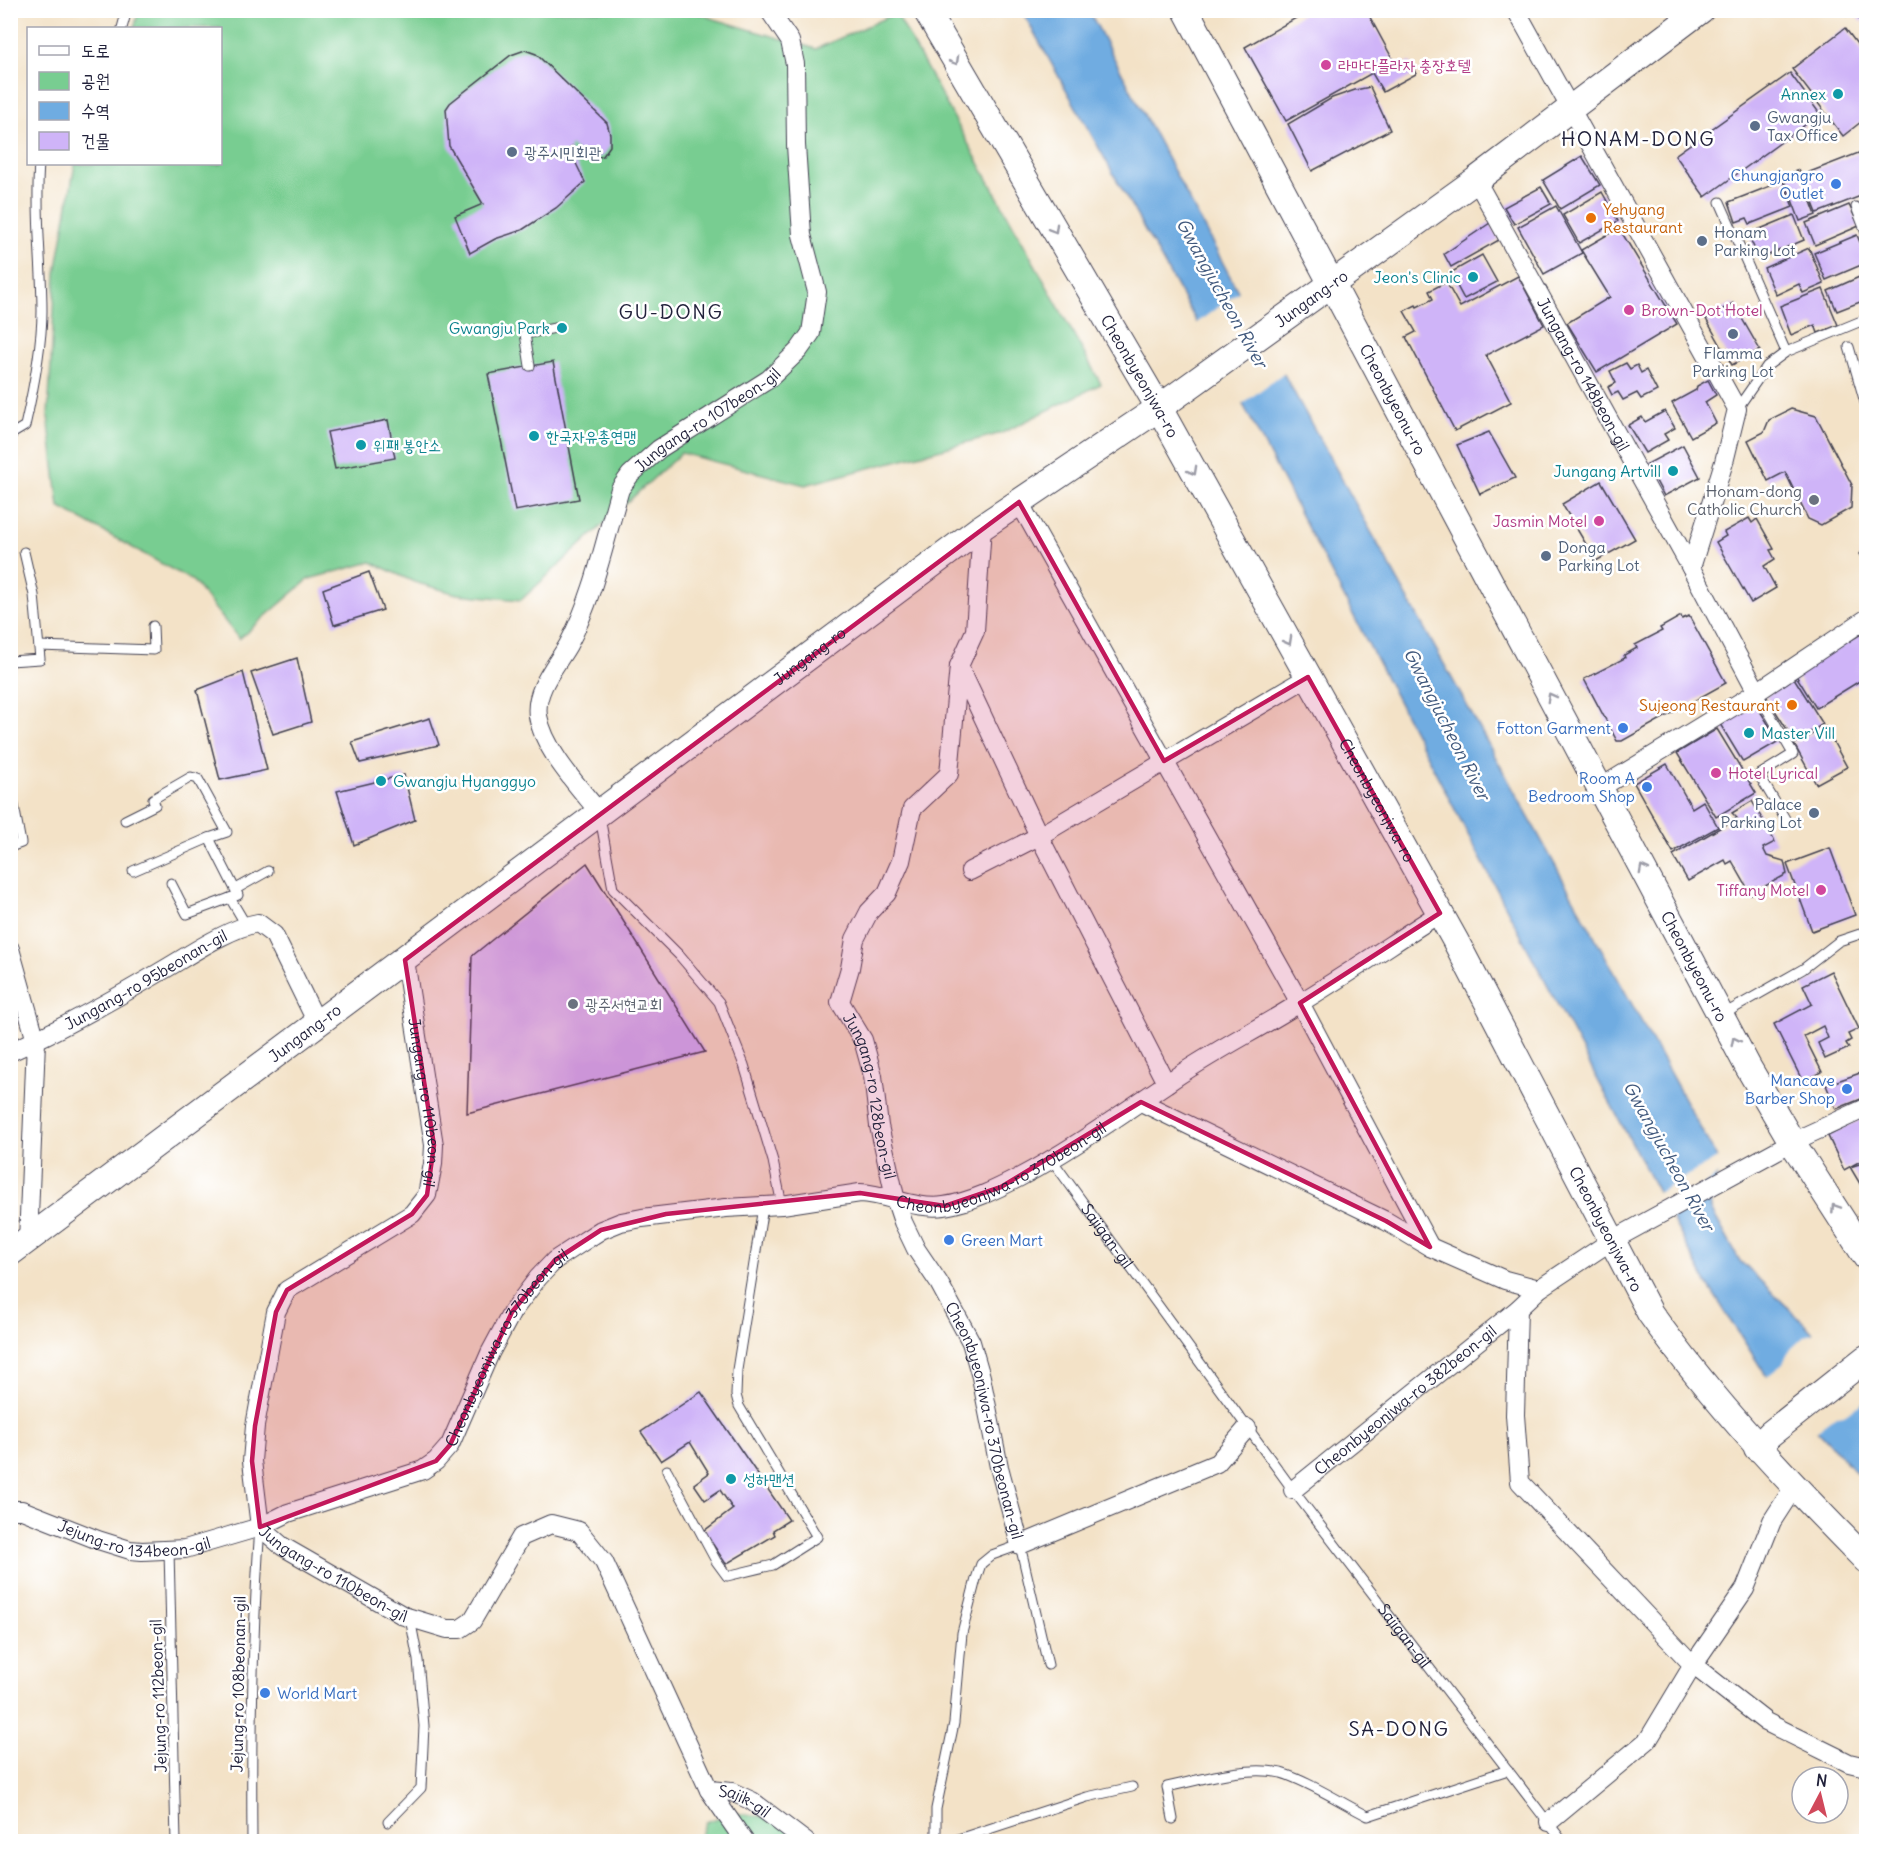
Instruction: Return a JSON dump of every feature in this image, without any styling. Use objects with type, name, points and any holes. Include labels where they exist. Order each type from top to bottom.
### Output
[{"type":"street","name":"Jungang-ro 107beon-gil","points":[[599,812],[568,774],[546,739],[538,716],[538,703],[582,613],[620,489],[630,475],[658,449],[769,379],[799,350],[811,333],[817,292],[802,235],[796,145],[795,64],[790,41],[769,10]]},
{"type":"street","name":"Cheonbyeonjwa-ro","points":[[926,10],[1159,408],[1440,913],[1650,1313],[1680,1356],[1764,1441],[1794,1487],[1866,1560]]},
{"type":"street","name":"Cheonbyeonu-ro","points":[[1186,10],[1330,285],[1748,1067],[1792,1142],[1866,1257]]},
{"type":"street","points":[[1516,10],[1737,409],[1724,462],[1691,568]]},
{"type":"street","name":"Jungang-ro","points":[[19,1247],[982,527],[1159,408],[1476,180],[1701,10]]},
{"type":"street","name":"Jungang-ro 148beon-gil","points":[[1476,180],[1691,568],[1756,692]]},
{"type":"street","points":[[1019,502],[1300,1003],[1430,1247]]},
{"type":"street","name":"Jungang-ro 128beon-gil","points":[[896,1202],[879,1126],[873,1076],[863,1040],[840,1002],[850,968],[855,939],[869,912],[887,892],[901,861],[912,809],[950,774],[958,666],[975,631],[982,527]]},
{"type":"street","points":[[1600,788],[1756,692],[1866,619]]},
{"type":"street","points":[[958,666],[1039,836],[1166,1083]]},
{"type":"street","points":[[970,871],[1039,836],[1308,677]]},
{"type":"street","name":"Cheonbyeonjwa-ro 370beon-gil","points":[[260,1527],[288,1513],[423,1470],[436,1461],[450,1444],[490,1353],[512,1312],[555,1260],[602,1230],[621,1222],[706,1210],[782,1205],[860,1192],[872,1193],[896,1202],[927,1206],[945,1206],[979,1196],[1052,1160],[1142,1102],[1166,1083],[1300,1003],[1440,913]]},
{"type":"street","points":[[252,924],[274,934],[318,1025]]},
{"type":"street","name":"Jungang-ro 95beonan-gil","points":[[10,1052],[36,1041],[252,924]]},
{"type":"street","points":[[10,949],[36,1041],[19,1247]]},
{"type":"street","name":"Jungang-ro 110beon-gil","points":[[405,960],[434,1145],[427,1195],[412,1214],[287,1290],[276,1312],[255,1426],[252,1461],[260,1527],[282,1546],[364,1595],[410,1618],[447,1629],[460,1629],[472,1621],[521,1538],[551,1524],[579,1532],[604,1562],[708,1790],[745,1842]]},
{"type":"street","points":[[1142,1102],[1386,1221],[1430,1247],[1505,1280],[1539,1289]]},
{"type":"street","points":[[1792,1142],[1866,1108]]},
{"type":"street","name":"Cheonbyeonjwa-ro 382beon-gil","points":[[1293,1490],[1518,1309],[1539,1289],[1611,1241],[1792,1142]]},
{"type":"street","name":"Cheonbyeonjwa-ro 370beonan-gil","points":[[896,1202],[916,1249],[939,1283],[970,1342],[981,1377],[999,1467],[1020,1545]]},
{"type":"street","name":"Cheonbyeonjwa-ro 382beon-gil","points":[[1518,1309],[1515,1415],[1520,1482],[1693,1665],[1766,1722],[1849,1763],[1866,1767]]},
{"type":"street","points":[[1764,1441],[1866,1358]]},
{"type":"street","points":[[1020,1545],[1217,1463],[1247,1428]]},
{"type":"street","points":[[1549,1822],[1648,1740],[1693,1665],[1745,1589],[1772,1521],[1794,1487]]},
{"type":"street","name":"Jejung-ro 134beon-gil","points":[[10,1510],[22,1510],[98,1540],[130,1550],[142,1551],[185,1549],[260,1527]]},
{"type":"street","name":"Sajik-gil","points":[[708,1790],[732,1792],[752,1801],[806,1842]]},
{"type":"lane","points":[[122,27],[127,10]]},
{"type":"lane","points":[[10,435],[24,426],[33,389],[42,313],[37,193],[39,165]]},
{"type":"lane","points":[[1720,202],[1786,352]]},
{"type":"lane","points":[[1856,207],[1866,233]]},
{"type":"lane","points":[[1737,409],[1767,366],[1786,352],[1866,319]]},
{"type":"lane","points":[[530,366],[525,334],[555,328]]},
{"type":"lane","points":[[1848,347],[1866,406]]},
{"type":"lane","points":[[10,661],[40,659],[34,595],[24,552]]},
{"type":"lane","points":[[39,646],[154,650],[153,626]]},
{"type":"lane","points":[[1756,692],[1793,754],[1759,775],[1787,822]]},
{"type":"lane","points":[[125,820],[155,805],[153,799],[191,777],[198,779],[227,832],[133,871]]},
{"type":"lane","points":[[10,784],[21,843],[10,847]]},
{"type":"lane","points":[[599,812],[613,889],[679,955],[719,1002],[744,1065],[773,1161],[782,1205]]},
{"type":"lane","points":[[209,838],[233,894],[252,924]]},
{"type":"lane","points":[[171,883],[187,914],[233,894],[268,871]]},
{"type":"lane","points":[[1722,1015],[1803,969],[1839,941],[1866,932]]},
{"type":"lane","name":"Sajigan-gil","points":[[1052,1160],[1293,1490],[1563,1842]]},
{"type":"lane","points":[[667,1470],[716,1561],[727,1576],[773,1565],[817,1537],[739,1406],[736,1395],[737,1370],[764,1207]]},
{"type":"lane","name":"Jejung-ro 108beonan-gil","points":[[252,1842],[253,1622],[260,1527]]},
{"type":"lane","points":[[1020,1545],[1048,1665]]},
{"type":"lane","name":"Cheonbyeonjwa-ro 370beonan-gil","points":[[936,1842],[936,1809],[954,1723],[962,1634],[976,1579],[981,1564],[992,1555],[1020,1545]]},
{"type":"lane","name":"Jejung-ro 112beon-gil","points":[[169,1550],[176,1842]]},
{"type":"lane","points":[[388,1822],[421,1788],[424,1726],[418,1660],[410,1618]]},
{"type":"lane","points":[[1173,1819],[1167,1787],[1241,1772],[1279,1773],[1294,1778],[1368,1816],[1508,1770]]},
{"type":"lane","points":[[950,1842],[1087,1797],[1132,1787]]},
{"type":"highlighted area","points":[[1019,502],[1164,761],[1308,677],[1440,913],[1300,1003],[1430,1247],[1386,1221],[1141,1102],[1001,1187],[945,1206],[860,1193],[666,1214],[601,1230],[555,1260],[512,1312],[450,1445],[436,1461],[260,1527],[252,1461],[255,1426],[276,1312],[287,1290],[412,1214],[427,1195],[434,1145],[405,960]]},
{"type":"green space","name":"Gwangju Park","points":[[139,10],[694,11],[816,49],[896,13],[1101,384],[1002,433],[805,485],[681,453],[521,600],[457,594],[414,582],[371,562],[309,579],[239,639],[193,581],[59,507],[48,416],[56,273],[75,165],[222,165],[222,27],[134,27]]},
{"type":"green space","points":[[731,1813],[794,1823],[830,1841],[698,1842],[706,1822]]},
{"type":"water","name":"Gwangjucheon River","points":[[1022,11],[1089,11],[1233,282],[1718,1160],[1718,1172],[1710,1198],[1711,1209],[1740,1261],[1805,1324],[1866,1395],[1866,1483],[1765,1374],[1705,1280],[1530,953],[1246,410]]},
{"type":"pier","points":[[1241,290],[1286,371],[1240,406],[1194,325]]},
{"type":"pier","points":[[1719,1157],[1721,1172],[1667,1214],[1656,1194]]},
{"type":"pier","points":[[1817,1333],[1866,1390],[1865,1401],[1844,1415],[1836,1416],[1815,1432],[1765,1378],[1783,1364],[1787,1354],[1805,1336]]},
{"type":"building","name":"라마다플라자 충장호텔","points":[[1310,10],[1366,10],[1398,69],[1410,62],[1416,74],[1383,92],[1372,73],[1286,121],[1245,47]]},
{"type":"building","points":[[1842,10],[1845,16],[1829,11]]},
{"type":"building","points":[[1852,10],[1866,10],[1866,18],[1861,22]]},
{"type":"building","name":"Annex","points":[[1845,28],[1866,56],[1866,118],[1843,136],[1792,69]]},
{"type":"building","name":"광주시민회관","points":[[525,50],[536,54],[607,123],[610,146],[603,156],[591,159],[583,158],[572,146],[569,149],[585,182],[556,208],[522,230],[495,239],[470,253],[455,216],[483,204],[449,146],[446,109],[450,103],[511,55]]},
{"type":"building","points":[[1790,73],[1820,114],[1705,197],[1675,155]]},
{"type":"building","points":[[1370,87],[1390,130],[1312,171],[1288,124],[1332,98]]},
{"type":"building","name":"Chungjangro Outlet","points":[[1866,150],[1866,194],[1817,213],[1802,175]]},
{"type":"building","points":[[1582,156],[1600,185],[1560,209],[1543,180]]},
{"type":"building","points":[[1799,170],[1816,215],[1800,221],[1783,176]]},
{"type":"building","points":[[1783,181],[1793,207],[1750,224],[1747,218],[1736,222],[1729,202]]},
{"type":"building","points":[[1541,187],[1551,204],[1514,224],[1504,207]]},
{"type":"building","name":"Yehyang Restaurant","points":[[1602,192],[1618,221],[1579,243],[1563,215]]},
{"type":"building","points":[[1849,205],[1859,226],[1815,245],[1806,223]]},
{"type":"building","points":[[1556,206],[1582,253],[1544,274],[1518,227]]},
{"type":"building","points":[[1794,215],[1804,240],[1759,259],[1748,234]]},
{"type":"building","points":[[1490,223],[1499,240],[1451,267],[1444,254]]},
{"type":"building","name":"Brown-Dot Hotel","points":[[1619,228],[1677,324],[1597,372],[1567,323],[1610,297],[1581,250]]},
{"type":"building","points":[[1857,235],[1866,257],[1866,263],[1826,280],[1814,253]]},
{"type":"building","points":[[1809,248],[1824,284],[1803,293],[1799,284],[1776,295],[1764,268]]},
{"type":"building","name":"Jeon's Clinic","points":[[1482,255],[1497,282],[1464,299],[1450,273]]},
{"type":"building","points":[[1866,274],[1866,304],[1865,300],[1837,311],[1828,291]]},
{"type":"building","points":[[1518,276],[1544,325],[1486,355],[1511,402],[1455,431],[1406,337],[1416,332],[1404,311],[1433,299],[1429,291],[1446,282],[1460,307]]},
{"type":"building","points":[[1823,289],[1838,325],[1818,333],[1815,325],[1791,335],[1780,306]]},
{"type":"building","name":"Flamma Parking Lot","points":[[1733,303],[1760,350],[1732,365],[1706,319]]},
{"type":"building","name":"한국자유총연맹","points":[[553,362],[579,499],[515,511],[488,374]]},
{"type":"building","points":[[1626,363],[1630,369],[1637,365],[1641,373],[1646,370],[1657,391],[1641,399],[1637,393],[1623,400],[1618,392],[1612,395],[1608,387],[1616,383],[1610,371]]},
{"type":"building","points":[[1708,380],[1716,395],[1705,402],[1716,423],[1691,437],[1672,403],[1696,390],[1697,386]]},
{"type":"building","points":[[1791,409],[1816,416],[1852,485],[1851,508],[1821,525],[1808,519],[1785,472],[1768,481],[1748,440],[1764,432],[1769,420]]},
{"type":"building","points":[[1665,411],[1675,428],[1664,434],[1668,440],[1645,453],[1628,425],[1642,417],[1645,422]]},
{"type":"building","name":"위패 봉안소","points":[[388,420],[395,458],[335,469],[327,432]]},
{"type":"building","points":[[1489,432],[1515,478],[1480,494],[1457,445]]},
{"type":"building","name":"Jungang Artvill","points":[[1683,445],[1700,477],[1664,496],[1647,464]]},
{"type":"building","name":"Jasmin Motel","points":[[1601,481],[1635,539],[1596,561],[1562,504]]},
{"type":"building","points":[[1749,518],[1752,523],[1757,519],[1774,549],[1770,550],[1775,559],[1764,566],[1776,588],[1751,603],[1716,542],[1726,536],[1724,532]]},
{"type":"building","points":[[1866,549],[1866,565],[1859,554]]},
{"type":"building","points":[[369,572],[383,610],[334,625],[323,589]]},
{"type":"building","points":[[1681,616],[1682,619],[1689,616],[1726,683],[1622,741],[1617,741],[1584,679],[1625,658],[1624,655],[1637,648],[1635,645],[1662,631],[1660,628]]},
{"type":"building","points":[[1866,631],[1866,677],[1816,708],[1795,674]]},
{"type":"building","points":[[297,658],[311,722],[273,734],[251,673]]},
{"type":"building","points":[[243,672],[267,770],[220,780],[197,690]]},
{"type":"building","points":[[1794,678],[1823,724],[1795,742],[1766,696]]},
{"type":"building","name":"Master Vill","points":[[1755,703],[1779,741],[1743,762],[1720,724]]},
{"type":"building","points":[[430,718],[439,745],[360,763],[352,742]]},
{"type":"building","points":[[1825,727],[1847,767],[1816,784],[1794,744]]},
{"type":"building","name":"Hotel Lyrical","points":[[1717,729],[1756,793],[1716,817],[1677,753]]},
{"type":"building","points":[[1667,764],[1692,808],[1703,801],[1718,827],[1673,852],[1634,783]]},
{"type":"building","points":[[404,775],[415,820],[354,845],[337,791]]},
{"type":"building","points":[[1752,801],[1775,842],[1763,848],[1767,856],[1784,861],[1787,874],[1751,894],[1732,861],[1727,864],[1725,860],[1688,881],[1673,855],[1737,818],[1732,813]]},
{"type":"building","name":"Tiffany Motel","points":[[1830,848],[1855,915],[1812,931],[1787,864]]},
{"type":"building","name":"광주서현교회","points":[[587,863],[705,1052],[467,1113],[472,956]]},
{"type":"building","points":[[1831,971],[1859,1029],[1848,1034],[1851,1040],[1846,1043],[1849,1048],[1825,1059],[1818,1043],[1828,1038],[1823,1026],[1804,1036],[1822,1072],[1803,1082],[1774,1024],[1812,1004],[1803,985]]},
{"type":"building","points":[[1863,1072],[1866,1080],[1866,1097],[1836,1109],[1826,1085]]},
{"type":"building","points":[[1866,1117],[1866,1158],[1844,1170],[1828,1136]]},
{"type":"building","points":[[1866,1162],[1866,1194],[1850,1167]]},
{"type":"building","name":"성하맨션","points":[[701,1392],[789,1520],[773,1530],[775,1535],[726,1564],[704,1531],[733,1509],[720,1490],[705,1500],[694,1484],[709,1473],[690,1442],[661,1461],[641,1432]]},
{"type":"place","name":"라마다플라자 충장호텔","points":[[1326,65]]},
{"type":"place","name":"Annex","points":[[1838,94]]},
{"type":"place","name":"Gwangju Tax Office","points":[[1755,126]]},
{"type":"place","name":"광주시민회관","points":[[512,152]]},
{"type":"place","name":"Chungjangro Outlet","points":[[1836,184]]},
{"type":"place","name":"Yehyang Restaurant","points":[[1591,218]]},
{"type":"place","name":"Honam Parking Lot","points":[[1702,241]]},
{"type":"place","name":"Jeon's Clinic","points":[[1473,277]]},
{"type":"place","name":"Brown-Dot Hotel","points":[[1629,310]]},
{"type":"place","name":"Gwangju Park","points":[[562,328]]},
{"type":"place","name":"Flamma Parking Lot","points":[[1733,334]]},
{"type":"place","name":"한국자유총연맹","points":[[534,436]]},
{"type":"place","name":"위패 봉안소","points":[[361,445]]},
{"type":"place","name":"Jungang Artvill","points":[[1673,471]]},
{"type":"place","name":"Honam-dong Catholic Church","points":[[1814,500]]},
{"type":"place","name":"Jasmin Motel","points":[[1599,521]]},
{"type":"place","name":"Donga Parking Lot","points":[[1546,556]]},
{"type":"place","name":"Sujeong Restaurant","points":[[1792,705]]},
{"type":"place","name":"Fotton Garment","points":[[1623,728]]},
{"type":"place","name":"Master Vill","points":[[1749,733]]},
{"type":"place","name":"Hotel Lyrical","points":[[1716,773]]},
{"type":"place","name":"Gwangju Hyanggyo","points":[[381,781]]},
{"type":"place","name":"Room A Bedroom Shop","points":[[1647,787]]},
{"type":"place","name":"Palace Parking Lot","points":[[1814,813]]},
{"type":"place","name":"Tiffany Motel","points":[[1821,890]]},
{"type":"place","name":"광주서현교회","points":[[573,1004]]},
{"type":"place","name":"Mancave Barber Shop","points":[[1847,1089]]},
{"type":"place","name":"Green Mart","points":[[949,1240]]},
{"type":"place","name":"성하맨션","points":[[731,1479]]},
{"type":"place","name":"World Mart","points":[[265,1693]]},
{"type":"district","name":"HONAM-DONG","points":[[1638,138]]},
{"type":"district","name":"GU-DONG","points":[[671,311]]},
{"type":"district","name":"SA-DONG","points":[[1399,1728]]}]
